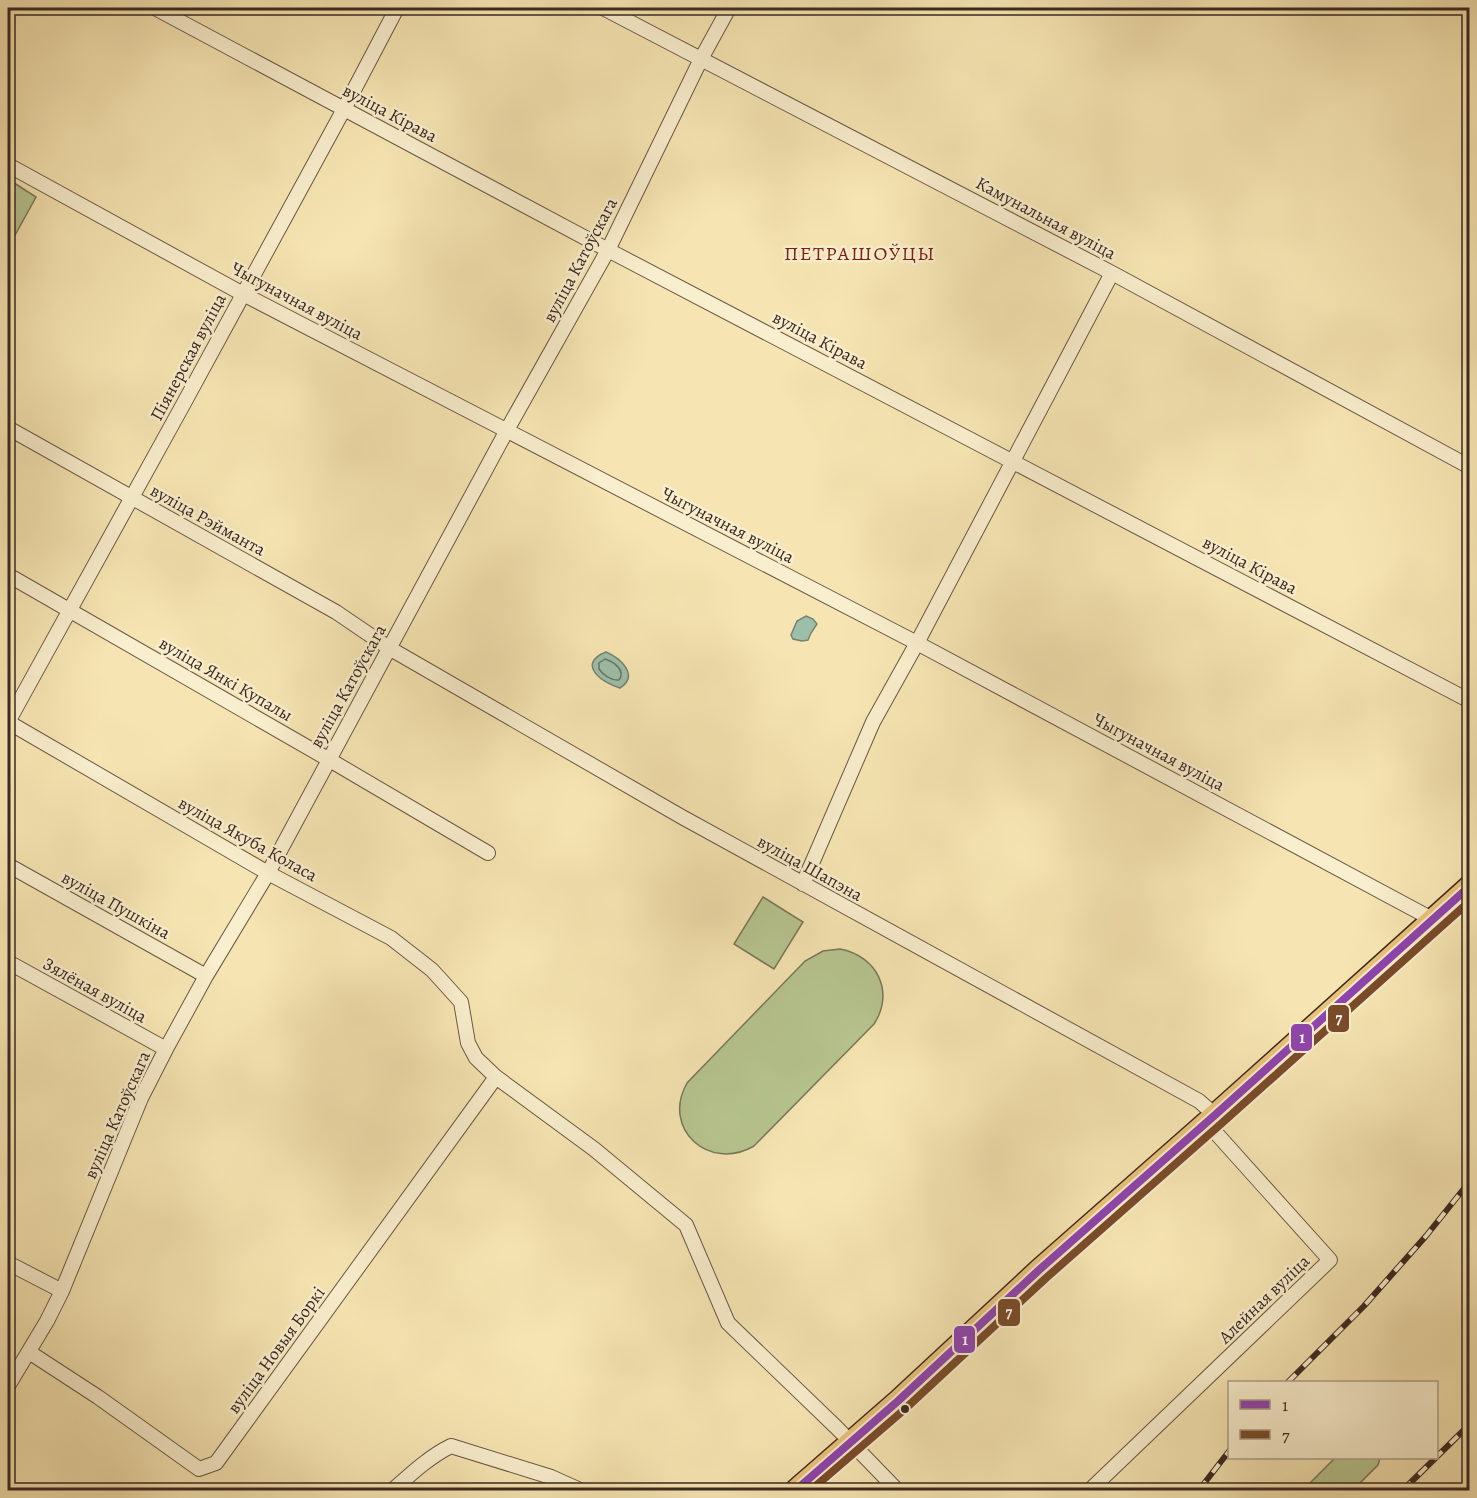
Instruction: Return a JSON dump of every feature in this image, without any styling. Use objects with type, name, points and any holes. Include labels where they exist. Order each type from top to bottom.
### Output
[{"type":"main road","points":[[796,1491],[1039,1270],[1470,886]]},
{"type":"street","name":"вуліца Кірава","points":[[155,8],[608,250],[1470,701]]},
{"type":"street","name":"Піянерская вуліца","points":[[8,722],[397,8]]},
{"type":"street","name":"Камунальная вуліца","points":[[603,8],[1112,273],[1470,467]]},
{"type":"street","name":"вуліца Катоўскага","points":[[8,1386],[62,1291],[141,1098],[166,1049],[206,976],[268,873],[507,430],[608,250],[701,59],[729,8]]},
{"type":"street","name":"Чыгуначная вуліца","points":[[8,165],[243,294],[917,643],[1432,919]]},
{"type":"street","points":[[803,884],[873,722],[1112,273]]},
{"type":"street","name":"вуліца Рэйманта","points":[[8,428],[336,612],[389,648]]},
{"type":"street","name":"вуліца Янкі Купалы","points":[[8,575],[488,853]]},
{"type":"street","name":"вуліца Шапэна","points":[[389,648],[575,757],[1199,1101],[1211,1119]]},
{"type":"street","name":"вуліца Якуба Коласа","points":[[8,722],[268,873],[391,938],[432,970],[461,1002],[468,1043],[476,1058],[496,1077]]},
{"type":"street","name":"вуліца Пушкіна","points":[[8,865],[206,976]]},
{"type":"street","name":"Зялёная вуліца","points":[[8,962],[166,1049]]},
{"type":"street","points":[[496,1077],[594,1149],[686,1225],[728,1323],[897,1491]]},
{"type":"street","name":"вуліца Новыя Боркі","points":[[29,1352],[98,1397],[199,1469],[216,1463],[496,1077]]},
{"type":"street","name":"Алейная вуліца","points":[[1090,1491],[1330,1260],[1211,1119]]},
{"type":"street","points":[[8,1263],[62,1291]]},
{"type":"street","points":[[393,1491],[422,1464],[451,1446],[551,1477],[580,1491]]},
{"type":"green space","points":[[8,179],[36,197],[8,248]]},
{"type":"green space","points":[[763,897],[803,922],[774,969],[734,944]]},
{"type":"green space","points":[[840,949],[864,959],[879,977],[883,1000],[874,1024],[754,1146],[737,1153],[721,1154],[706,1150],[694,1142],[685,1130],[680,1116],[681,1100],[687,1083],[805,961],[823,951]]},
{"type":"green space","points":[[1334,1459],[1380,1459],[1378,1465],[1353,1490],[1303,1490]]},
{"type":"water","points":[[806,616],[817,624],[808,640],[793,639],[791,635],[797,621]]},
{"type":"water","points":[[606,652],[617,658],[628,672],[626,683],[620,688],[600,678],[592,667],[597,657]]},
{"type":"railway","points":[[1289,1381],[1364,1306],[1426,1236],[1470,1181]]},
{"type":"railway","points":[[1438,1456],[1470,1424]]},
{"type":"railway","points":[[1199,1490],[1228,1453]]},
{"type":"railway","points":[[1403,1490],[1434,1459]]},
{"type":"transit line","name":"1","points":[[796,1490],[1470,886]]},
{"type":"transit line","name":"7","points":[[811,1490],[905,1409],[1046,1278],[1470,901]]},
{"type":"district","name":"ПЕТРАШОЎЦЫ","points":[[860,253]]}]
